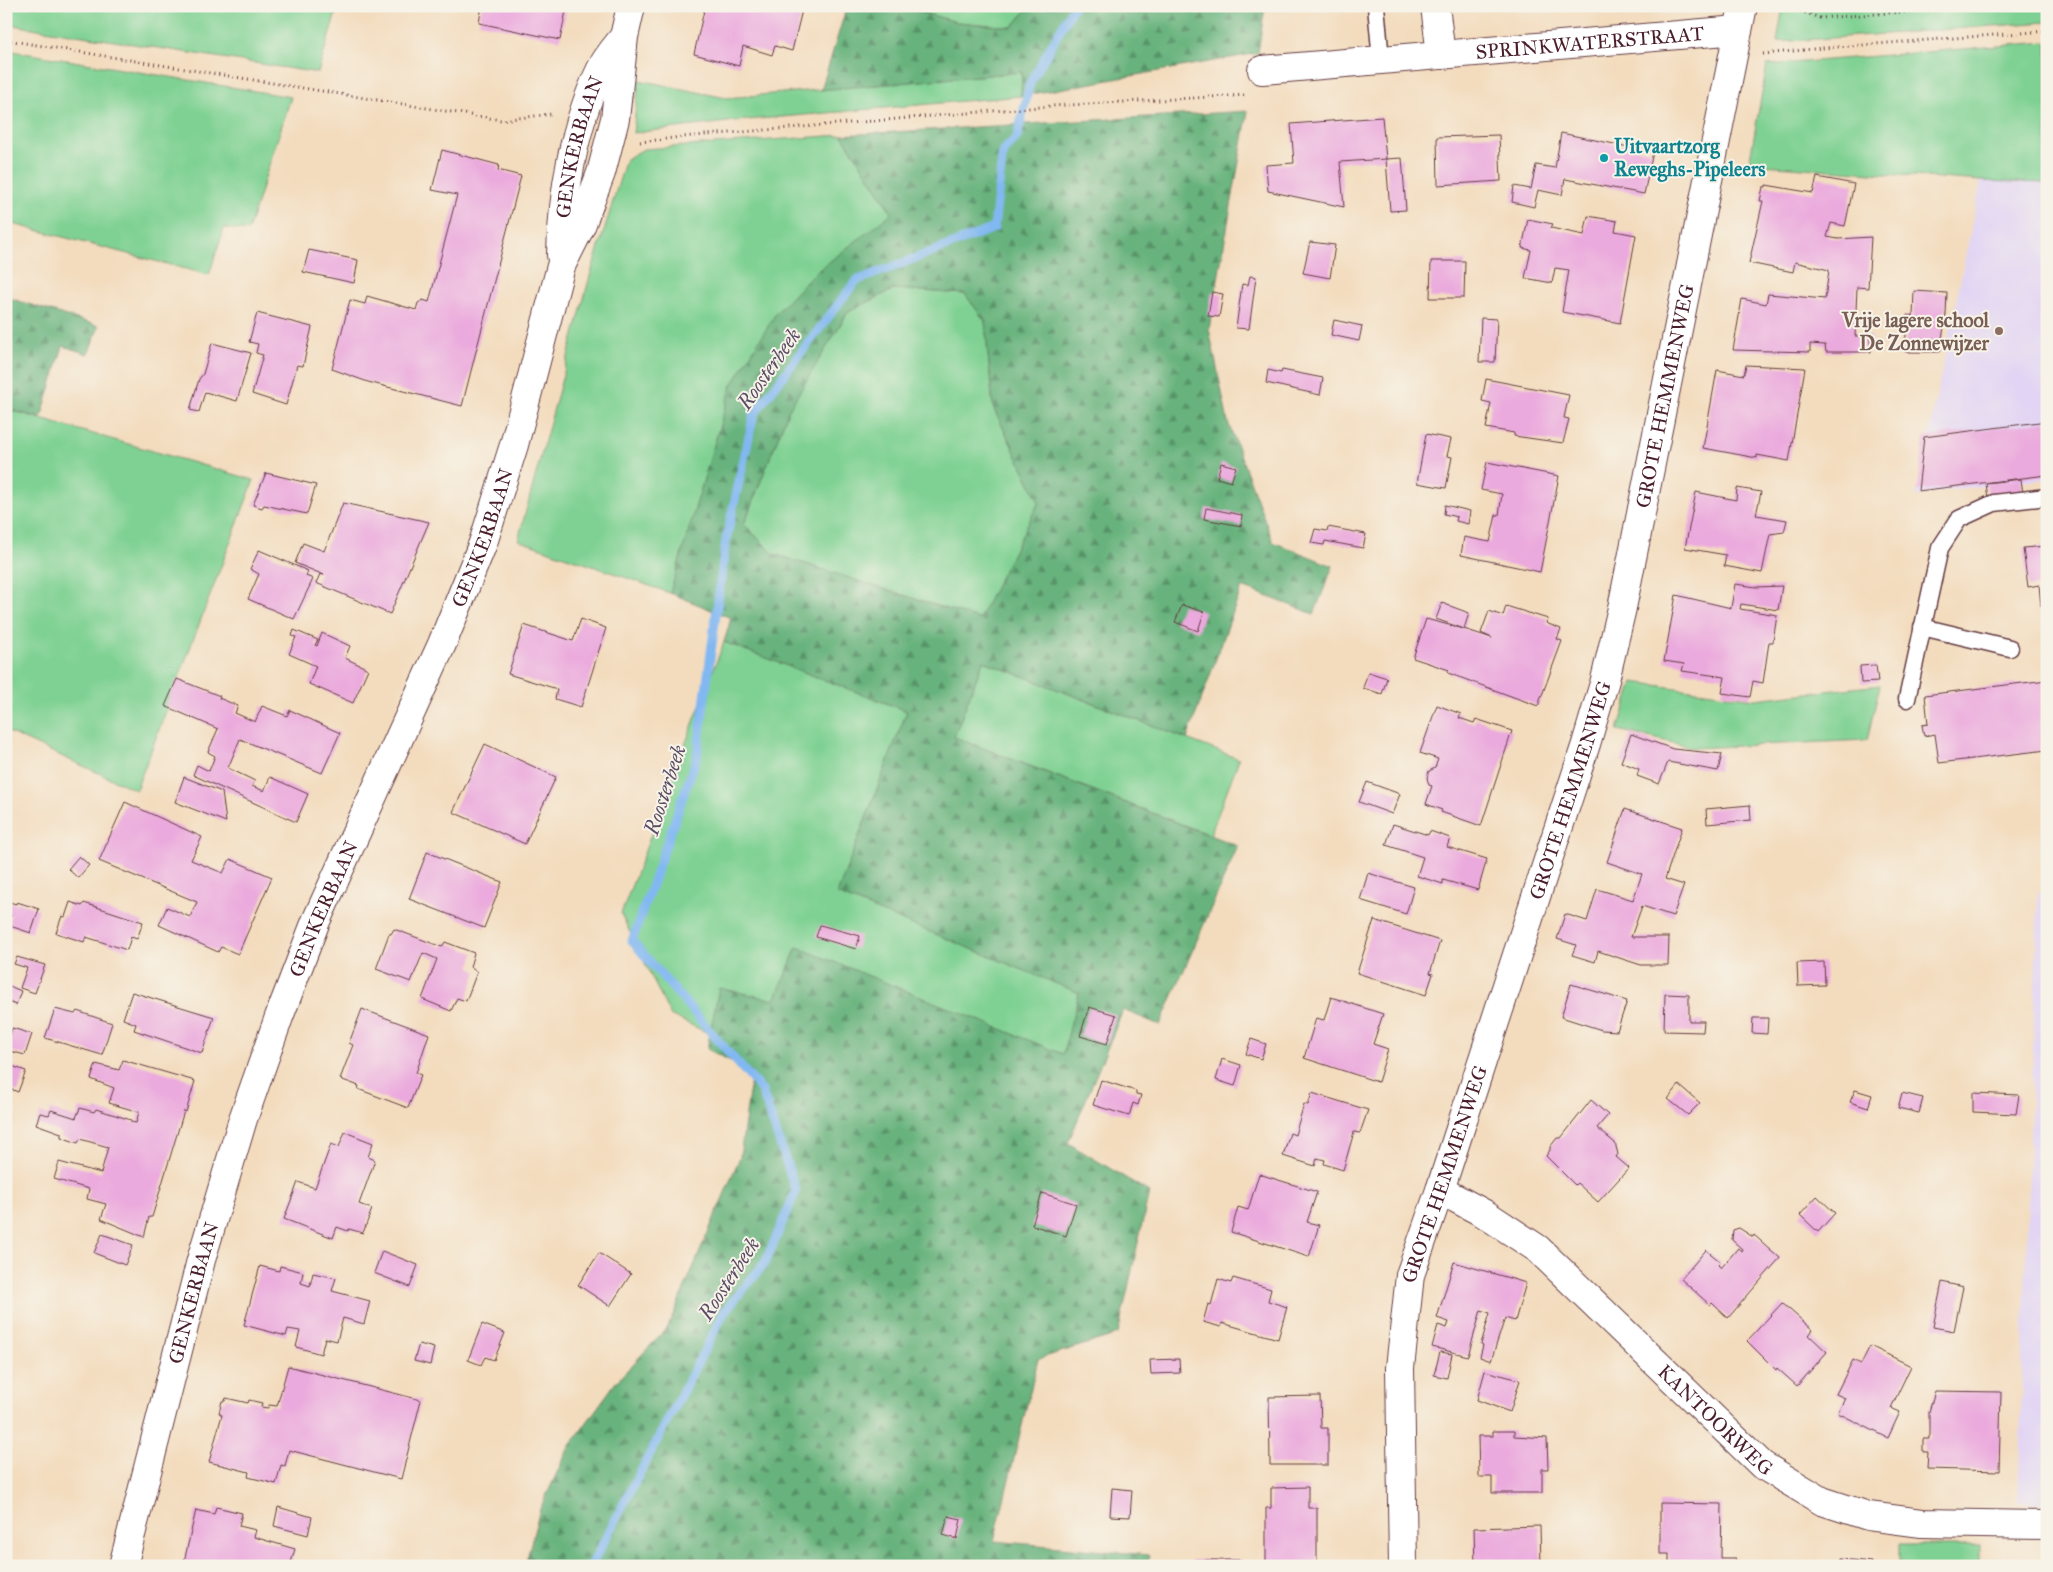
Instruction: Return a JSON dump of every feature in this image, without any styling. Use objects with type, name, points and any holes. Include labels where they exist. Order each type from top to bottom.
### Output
[{"type":"street","name":"GENKERBAAN","points":[[123,1566],[201,1260],[242,1119],[316,921],[442,644],[483,543],[514,445],[561,266],[563,223],[578,133],[587,102],[602,68],[624,37],[631,6]]},
{"type":"street","points":[[1435,6],[1441,55]]},
{"type":"street","name":"SPRINKWATERSTRAAT","points":[[1262,70],[1441,55],[1741,18]]},
{"type":"street","name":"GROTE HEMMENWEG","points":[[1403,1566],[1400,1368],[1410,1275],[1440,1190],[1605,680],[1624,598],[1741,18]]},
{"type":"street","name":"KANTOORWEG","points":[[1440,1190],[1485,1214],[1538,1249],[1762,1465],[1822,1501],[1868,1516],[1922,1523],[2047,1525]]},
{"type":"lane","points":[[1376,6],[1381,60]]},
{"type":"lane","points":[[1907,699],[1940,548],[1959,519],[1994,503],[2047,497]]},
{"type":"lane","points":[[1922,627],[2010,648]]},
{"type":"path","points":[[1786,6],[1820,18],[1987,6]]},
{"type":"path","points":[[1733,58],[1823,48],[2047,32]]},
{"type":"path","points":[[6,40],[501,120],[554,114]]},
{"type":"path","points":[[636,143],[682,137],[1052,106]]},
{"type":"shaded area","name":"Vrije lagere school De Zonnewijzer","points":[[1981,181],[2047,183],[2047,479],[1947,490],[1916,496]]},
{"type":"shaded area","points":[[2047,890],[2047,1503],[2018,1503],[2038,893]]},
{"type":"green space","points":[[6,6],[338,6],[318,73],[6,24]]},
{"type":"green space","points":[[847,6],[898,6],[957,22],[1012,27],[1030,6],[1265,6],[1258,53],[1021,96],[1022,72],[821,90]]},
{"type":"green space","points":[[898,6],[1030,6],[1012,27],[957,22]]},
{"type":"green space","points":[[1783,6],[2047,6],[2047,22],[1777,42]]},
{"type":"green space","points":[[2047,42],[2047,183],[1981,181],[1749,164],[1767,65]]},
{"type":"green space","points":[[6,50],[291,97],[248,231],[224,228],[209,275],[13,224],[6,245]]},
{"type":"green space","points":[[1022,72],[1021,96],[736,121],[633,133],[639,80],[726,98]]},
{"type":"green space","points":[[1248,111],[1209,329],[1228,422],[1273,542],[1333,566],[1314,614],[1242,587],[1187,739],[983,661],[954,737],[1238,846],[1160,1025],[1123,1010],[1068,1143],[1149,1192],[1118,1334],[1038,1359],[994,1541],[1149,1555],[1148,1566],[525,1566],[540,1509],[569,1447],[616,1382],[668,1327],[740,1157],[752,1072],[707,1049],[719,988],[775,1000],[797,947],[1063,1054],[1079,993],[837,894],[907,711],[724,642],[731,618],[670,593],[732,385],[776,313],[815,273],[892,213],[842,135]],"holes":[[[894,289],[965,294],[985,321],[993,407],[1039,502],[979,619],[774,554],[744,524],[789,409],[848,312]]]},
{"type":"green space","points":[[842,135],[893,213],[815,273],[732,385],[670,593],[518,540],[590,276],[626,159],[644,149]]},
{"type":"green space","points":[[894,289],[965,294],[985,321],[993,407],[1039,502],[979,620],[774,554],[744,524],[789,409],[848,312]]},
{"type":"green space","points":[[6,297],[99,326],[88,354],[63,346],[41,418],[6,409]]},
{"type":"green space","points":[[6,409],[254,480],[136,790],[6,731]]},
{"type":"green space","points":[[724,642],[907,711],[837,894],[1080,992],[1063,1055],[797,948],[775,1000],[719,989],[710,1034],[670,1015],[621,914]]},
{"type":"green space","points":[[983,661],[1239,759],[1210,835],[954,737]]},
{"type":"green space","points":[[1633,682],[1755,699],[1880,685],[1867,740],[1695,748],[1618,730]]},
{"type":"green space","points":[[1900,1545],[1979,1545],[1979,1566],[1900,1566]]},
{"type":"building","points":[[482,6],[567,6],[560,40],[479,23]]},
{"type":"building","points":[[705,6],[803,6],[792,51],[775,46],[772,55],[743,46],[739,66],[694,54]]},
{"type":"building","points":[[1382,117],[1386,159],[1340,162],[1344,207],[1268,191],[1266,165],[1294,163],[1291,124]]},
{"type":"building","name":"Uitvaartzorg Reweghs-Pipeleers","points":[[1561,133],[1653,152],[1644,194],[1565,179],[1562,195],[1538,190],[1534,207],[1512,202],[1514,186],[1531,189],[1536,165],[1555,168]]},
{"type":"building","points":[[1499,135],[1501,181],[1438,185],[1437,137]]},
{"type":"building","points":[[442,150],[499,165],[498,170],[521,176],[462,406],[368,382],[332,369],[350,300],[365,304],[367,296],[416,310],[418,303],[423,300],[429,302],[457,195],[432,190]]},
{"type":"building","points":[[1402,158],[1406,210],[1390,211],[1386,159]]},
{"type":"building","points":[[1817,177],[1854,184],[1845,226],[1831,223],[1827,237],[1838,239],[1871,237],[1868,288],[1857,287],[1855,336],[1870,336],[1871,352],[1826,352],[1825,345],[1810,344],[1810,352],[1733,350],[1742,299],[1766,304],[1768,294],[1825,299],[1829,270],[1795,262],[1793,272],[1749,263],[1763,201],[1760,201],[1763,187],[1766,187],[1766,185],[1813,193]]},
{"type":"building","points":[[1588,216],[1617,221],[1615,231],[1636,235],[1620,323],[1562,312],[1569,270],[1555,268],[1552,283],[1525,278],[1531,250],[1522,248],[1528,219],[1553,224],[1551,228],[1584,235]]},
{"type":"building","points":[[1310,242],[1335,245],[1330,278],[1303,273]]},
{"type":"building","points":[[309,250],[358,260],[354,283],[303,272]]},
{"type":"building","points":[[1431,261],[1465,261],[1464,298],[1430,298]]},
{"type":"building","points":[[1250,276],[1256,277],[1249,329],[1236,328],[1242,284],[1248,285]]},
{"type":"building","points":[[1914,291],[1947,293],[1940,352],[1905,352],[1907,315],[1913,316]]},
{"type":"building","points":[[1212,292],[1223,294],[1219,317],[1208,316]]},
{"type":"building","points":[[257,313],[312,327],[303,366],[297,365],[286,405],[252,394],[263,355],[256,353],[258,344],[249,342]]},
{"type":"building","points":[[1481,318],[1497,319],[1495,362],[1479,362]]},
{"type":"building","points":[[1334,320],[1362,326],[1359,341],[1331,335]]},
{"type":"building","points":[[212,343],[251,353],[237,401],[205,392],[199,412],[190,410],[199,379],[203,374]]},
{"type":"building","points":[[1746,365],[1805,368],[1789,461],[1757,455],[1757,458],[1703,448],[1717,370],[1744,375]]},
{"type":"building","points":[[1268,370],[1281,373],[1282,370],[1323,378],[1320,395],[1266,383]]},
{"type":"building","points":[[1486,379],[1569,395],[1564,418],[1569,419],[1563,443],[1514,436],[1514,433],[1486,428],[1491,403],[1482,401]]},
{"type":"building","points":[[2047,421],[2047,475],[1918,491],[1924,437]]},
{"type":"building","points":[[1426,434],[1451,439],[1447,456],[1452,457],[1446,488],[1417,483]]},
{"type":"building","points":[[1487,462],[1559,476],[1540,572],[1461,555],[1464,537],[1490,542],[1496,515],[1499,515],[1502,494],[1481,490]]},
{"type":"building","points":[[1221,463],[1236,467],[1231,482],[1217,478]]},
{"type":"building","points":[[266,473],[316,485],[307,514],[264,505],[262,508],[253,505]]},
{"type":"building","points":[[2021,479],[2023,494],[1988,499],[1986,483]]},
{"type":"building","points":[[1737,488],[1761,492],[1756,515],[1787,520],[1784,532],[1770,534],[1762,573],[1724,566],[1726,555],[1685,548],[1696,492],[1736,500]]},
{"type":"building","points":[[343,503],[429,522],[390,614],[316,583],[320,574],[324,575],[295,563],[303,543],[324,551]]},
{"type":"building","points":[[1445,505],[1470,511],[1468,524],[1456,521],[1457,517],[1444,514]]},
{"type":"building","points":[[1206,508],[1242,515],[1241,526],[1204,519]]},
{"type":"building","points":[[1328,527],[1366,534],[1363,548],[1325,541],[1324,545],[1311,543],[1315,529],[1327,531]]},
{"type":"building","points":[[2047,546],[2047,606],[2041,606],[2039,585],[2028,587],[2023,548]]},
{"type":"building","points":[[259,550],[308,571],[306,576],[313,579],[294,619],[248,599],[259,574],[250,569]]},
{"type":"building","points":[[1735,584],[1756,587],[1782,586],[1778,610],[1741,604],[1740,609],[1777,615],[1773,642],[1769,642],[1763,683],[1753,681],[1750,697],[1722,693],[1725,677],[1682,671],[1684,664],[1664,661],[1676,595],[1731,608]]},
{"type":"building","points":[[1442,603],[1469,613],[1464,629],[1436,619]]},
{"type":"building","points":[[1182,605],[1204,612],[1198,631],[1175,622]]},
{"type":"building","points":[[1506,606],[1548,619],[1546,623],[1561,629],[1557,639],[1562,641],[1538,706],[1448,673],[1449,670],[1413,658],[1426,619],[1492,638],[1481,633],[1489,611],[1503,616]]},
{"type":"building","points":[[581,619],[606,628],[581,707],[555,699],[557,689],[508,674],[524,625],[573,641]]},
{"type":"building","points":[[294,630],[318,640],[315,645],[317,646],[322,633],[350,646],[345,658],[368,669],[353,703],[309,684],[316,666],[289,654],[296,637],[292,636]]},
{"type":"building","points":[[1876,665],[1878,682],[1861,683],[1860,666]]},
{"type":"building","points":[[1368,672],[1387,678],[1382,694],[1363,688]]},
{"type":"building","points":[[177,679],[220,696],[219,698],[238,706],[235,713],[255,722],[262,706],[287,716],[290,710],[340,733],[322,773],[240,739],[228,768],[255,781],[252,786],[264,791],[270,777],[308,794],[296,822],[193,775],[197,765],[209,771],[215,756],[208,752],[218,729],[165,706]]},
{"type":"building","points":[[2047,680],[2047,750],[1939,763],[1935,734],[1924,736],[1922,725],[1928,724],[1925,695]]},
{"type":"building","points":[[1437,705],[1461,714],[1459,718],[1474,723],[1476,719],[1512,731],[1481,826],[1441,812],[1442,810],[1426,804],[1432,786],[1429,785],[1427,778],[1429,771],[1435,768],[1438,759],[1420,753]]},
{"type":"building","points":[[1631,734],[1673,749],[1722,754],[1718,771],[1668,762],[1659,784],[1637,776],[1639,769],[1621,762]]},
{"type":"building","points":[[485,744],[556,777],[525,844],[453,812]]},
{"type":"building","points":[[184,777],[222,792],[226,822],[175,802]]},
{"type":"building","points":[[1367,782],[1400,794],[1392,814],[1359,802]]},
{"type":"building","points":[[125,802],[202,837],[191,860],[223,873],[230,859],[272,877],[238,954],[221,947],[218,952],[159,925],[167,907],[190,917],[197,902],[99,861]]},
{"type":"building","points":[[1750,805],[1751,820],[1707,824],[1706,809]]},
{"type":"building","points":[[1625,809],[1682,828],[1665,879],[1684,885],[1673,916],[1642,906],[1631,937],[1669,937],[1668,965],[1641,965],[1598,951],[1595,962],[1572,955],[1576,945],[1557,939],[1565,914],[1587,921],[1597,889],[1633,900],[1642,874],[1607,862]]},
{"type":"building","points":[[1393,824],[1428,835],[1430,831],[1450,838],[1447,847],[1487,859],[1478,890],[1443,880],[1443,884],[1417,876],[1423,857],[1386,845]]},
{"type":"building","points":[[427,852],[502,882],[484,928],[409,899]]},
{"type":"building","points":[[79,856],[89,865],[78,878],[68,869]]},
{"type":"building","points":[[1368,873],[1414,887],[1406,914],[1360,900]]},
{"type":"building","points":[[6,901],[16,904],[17,902],[39,909],[31,933],[7,925],[11,915],[6,913]]},
{"type":"building","points":[[70,902],[82,906],[84,903],[143,922],[137,939],[131,937],[127,950],[86,937],[84,942],[56,933],[62,916],[65,917]]},
{"type":"building","points":[[1374,920],[1440,941],[1430,973],[1433,974],[1426,995],[1357,973]]},
{"type":"building","points":[[820,925],[860,936],[856,949],[816,937]]},
{"type":"building","points":[[394,929],[442,947],[445,942],[474,953],[470,967],[477,972],[466,1001],[457,998],[451,1011],[422,999],[437,959],[423,953],[411,982],[376,969],[389,934]]},
{"type":"building","points":[[17,957],[45,965],[35,993],[20,988],[27,968],[14,964]]},
{"type":"building","points":[[1824,962],[1825,985],[1798,986],[1797,963]]},
{"type":"building","points":[[1571,984],[1627,1001],[1617,1031],[1602,1030],[1561,1017]]},
{"type":"building","points":[[7,985],[21,991],[16,1005],[6,1001]]},
{"type":"building","points":[[132,992],[214,1017],[202,1053],[134,1030],[136,1024],[123,1019]]},
{"type":"building","points":[[1665,994],[1689,995],[1689,1021],[1704,1021],[1703,1032],[1664,1031]]},
{"type":"building","points":[[1331,997],[1383,1014],[1373,1044],[1388,1049],[1378,1082],[1304,1058],[1316,1018],[1324,1020]]},
{"type":"building","points":[[1089,1007],[1116,1015],[1107,1044],[1080,1036]]},
{"type":"building","points":[[55,1009],[75,1014],[77,1011],[112,1023],[102,1055],[45,1038]]},
{"type":"building","points":[[362,1009],[429,1034],[416,1073],[421,1075],[408,1108],[358,1089],[359,1086],[340,1079],[353,1045],[349,1043]]},
{"type":"building","points":[[1753,1018],[1768,1018],[1767,1034],[1752,1033]]},
{"type":"building","points":[[12,1028],[32,1034],[25,1055],[6,1050]]},
{"type":"building","points":[[1251,1039],[1266,1044],[1261,1059],[1246,1054]]},
{"type":"building","points":[[1222,1059],[1241,1065],[1235,1086],[1216,1080]]},
{"type":"building","points":[[123,1060],[195,1081],[144,1237],[101,1219],[106,1204],[87,1199],[89,1189],[54,1179],[59,1162],[101,1173],[108,1147],[80,1139],[78,1143],[61,1137],[61,1133],[36,1124],[40,1113],[49,1115],[51,1110],[76,1118],[80,1108],[94,1112],[96,1109],[136,1123],[139,1112],[109,1103],[114,1088],[91,1079],[96,1064],[119,1070]]},
{"type":"building","points":[[9,1065],[26,1071],[18,1092],[6,1087],[6,1071]]},
{"type":"building","points":[[1101,1080],[1136,1091],[1136,1094],[1141,1095],[1138,1105],[1133,1103],[1129,1116],[1093,1105]]},
{"type":"building","points":[[1679,1085],[1700,1103],[1688,1115],[1668,1099]]},
{"type":"building","points":[[1855,1090],[1872,1095],[1868,1108],[1850,1102]]},
{"type":"building","points":[[1312,1093],[1368,1110],[1360,1133],[1354,1132],[1343,1170],[1324,1164],[1325,1160],[1317,1158],[1315,1166],[1283,1156],[1290,1133],[1295,1135],[1304,1104],[1308,1105]]},
{"type":"building","points":[[1902,1093],[1923,1098],[1919,1113],[1898,1108]]},
{"type":"building","points":[[1973,1093],[2019,1095],[2016,1114],[1973,1112]]},
{"type":"building","points":[[1591,1100],[1608,1115],[1597,1128],[1615,1143],[1618,1154],[1616,1157],[1629,1168],[1598,1202],[1577,1183],[1575,1185],[1546,1156],[1557,1138],[1561,1138]]},
{"type":"building","points":[[345,1132],[373,1143],[368,1157],[375,1160],[359,1204],[372,1209],[363,1233],[337,1227],[333,1238],[284,1219],[298,1182],[315,1188],[331,1144],[339,1147]]},
{"type":"building","points":[[1259,1174],[1317,1192],[1307,1222],[1319,1225],[1309,1257],[1231,1232],[1238,1207],[1248,1210]]},
{"type":"building","points":[[1042,1193],[1076,1204],[1066,1236],[1032,1225]]},
{"type":"building","points":[[1817,1196],[1835,1213],[1818,1232],[1800,1215]]},
{"type":"building","points":[[1739,1228],[1753,1237],[1754,1235],[1780,1258],[1728,1318],[1681,1279],[1706,1250],[1721,1262],[1718,1265],[1721,1268],[1738,1248],[1741,1251],[1742,1249],[1732,1240],[1733,1230]]},
{"type":"building","points":[[102,1234],[133,1245],[125,1265],[94,1253]]},
{"type":"building","points":[[382,1251],[418,1265],[410,1287],[374,1273]]},
{"type":"building","points":[[599,1253],[631,1274],[610,1306],[578,1285]]},
{"type":"building","points":[[1454,1262],[1526,1283],[1515,1321],[1505,1318],[1491,1361],[1480,1357],[1483,1345],[1481,1344],[1490,1313],[1481,1310],[1468,1356],[1432,1347],[1438,1325],[1447,1328],[1449,1322],[1437,1318]]},
{"type":"building","points":[[260,1266],[279,1271],[280,1266],[303,1272],[301,1283],[310,1286],[313,1273],[336,1278],[332,1291],[370,1301],[364,1324],[343,1318],[337,1341],[325,1338],[321,1354],[296,1347],[300,1331],[288,1329],[286,1336],[244,1325]]},
{"type":"building","points":[[1233,1278],[1271,1289],[1268,1301],[1287,1307],[1278,1339],[1222,1323],[1221,1327],[1203,1322],[1208,1304],[1211,1305],[1218,1279],[1231,1283]]},
{"type":"building","points":[[1942,1282],[1963,1287],[1954,1331],[1933,1327]]},
{"type":"building","points":[[1782,1303],[1813,1330],[1809,1335],[1827,1352],[1797,1386],[1777,1368],[1776,1370],[1747,1341]]},
{"type":"building","points":[[482,1324],[505,1333],[494,1360],[485,1357],[481,1365],[468,1360]]},
{"type":"building","points":[[419,1344],[434,1348],[430,1365],[414,1361]]},
{"type":"building","points":[[1870,1346],[1911,1366],[1891,1408],[1900,1412],[1888,1438],[1838,1413],[1845,1398],[1836,1394],[1853,1360],[1861,1364]]},
{"type":"building","points":[[1440,1352],[1452,1354],[1447,1378],[1434,1375]]},
{"type":"building","points":[[1179,1359],[1180,1373],[1151,1374],[1150,1360]]},
{"type":"building","points":[[288,1366],[421,1400],[401,1479],[289,1450],[285,1466],[281,1465],[276,1484],[248,1477],[249,1472],[209,1462],[222,1415],[219,1413],[222,1401],[225,1401],[226,1398],[248,1403],[249,1400],[262,1403],[261,1407],[277,1406]]},
{"type":"building","points":[[1485,1371],[1520,1380],[1510,1412],[1477,1400]]},
{"type":"building","points":[[1935,1391],[2001,1392],[1999,1471],[1927,1469],[1928,1452],[1923,1452],[1923,1439],[1929,1439],[1929,1412]]},
{"type":"building","points":[[1320,1396],[1321,1428],[1328,1428],[1328,1465],[1270,1465],[1269,1397]]},
{"type":"building","points":[[1493,1431],[1514,1431],[1514,1436],[1547,1438],[1548,1469],[1542,1469],[1542,1493],[1492,1493],[1492,1477],[1479,1477],[1478,1436],[1493,1436]]},
{"type":"building","points":[[1308,1487],[1308,1508],[1317,1508],[1317,1566],[1266,1566],[1266,1508],[1271,1508],[1271,1488]]},
{"type":"building","points":[[1112,1488],[1132,1490],[1130,1517],[1110,1516]]},
{"type":"building","points":[[1660,1503],[1722,1504],[1721,1558],[1735,1558],[1735,1566],[1669,1566],[1669,1554],[1660,1554]]},
{"type":"building","points":[[216,1507],[242,1513],[239,1526],[256,1530],[254,1537],[295,1549],[290,1566],[183,1566],[196,1510],[214,1514]]},
{"type":"building","points":[[278,1507],[312,1517],[308,1535],[274,1526]]},
{"type":"building","points":[[948,1516],[961,1519],[957,1539],[943,1535]]},
{"type":"building","points":[[1540,1526],[1541,1566],[1475,1566],[1474,1528]]},
{"type":"building","points":[[1841,1559],[1872,1562],[1872,1566],[1840,1566]]},
{"type":"building","points":[[1193,1560],[1242,1560],[1242,1566],[1192,1566]]},
{"type":"building","points":[[1104,1562],[1130,1563],[1129,1566],[1104,1566]]},
{"type":"waterway","name":"Roosterbeek","points":[[591,1566],[725,1311],[765,1263],[796,1191],[762,1091],[632,941],[697,757],[726,540],[754,414],[856,281],[994,228],[1003,151],[1017,137],[1030,83],[1074,6]]},
{"type":"place","name":"Uitvaartzorg Reweghs-Pipeleers","points":[[1604,158]]},
{"type":"place","name":"Vrije lagere school De Zonnewijzer","points":[[1999,331]]}]
